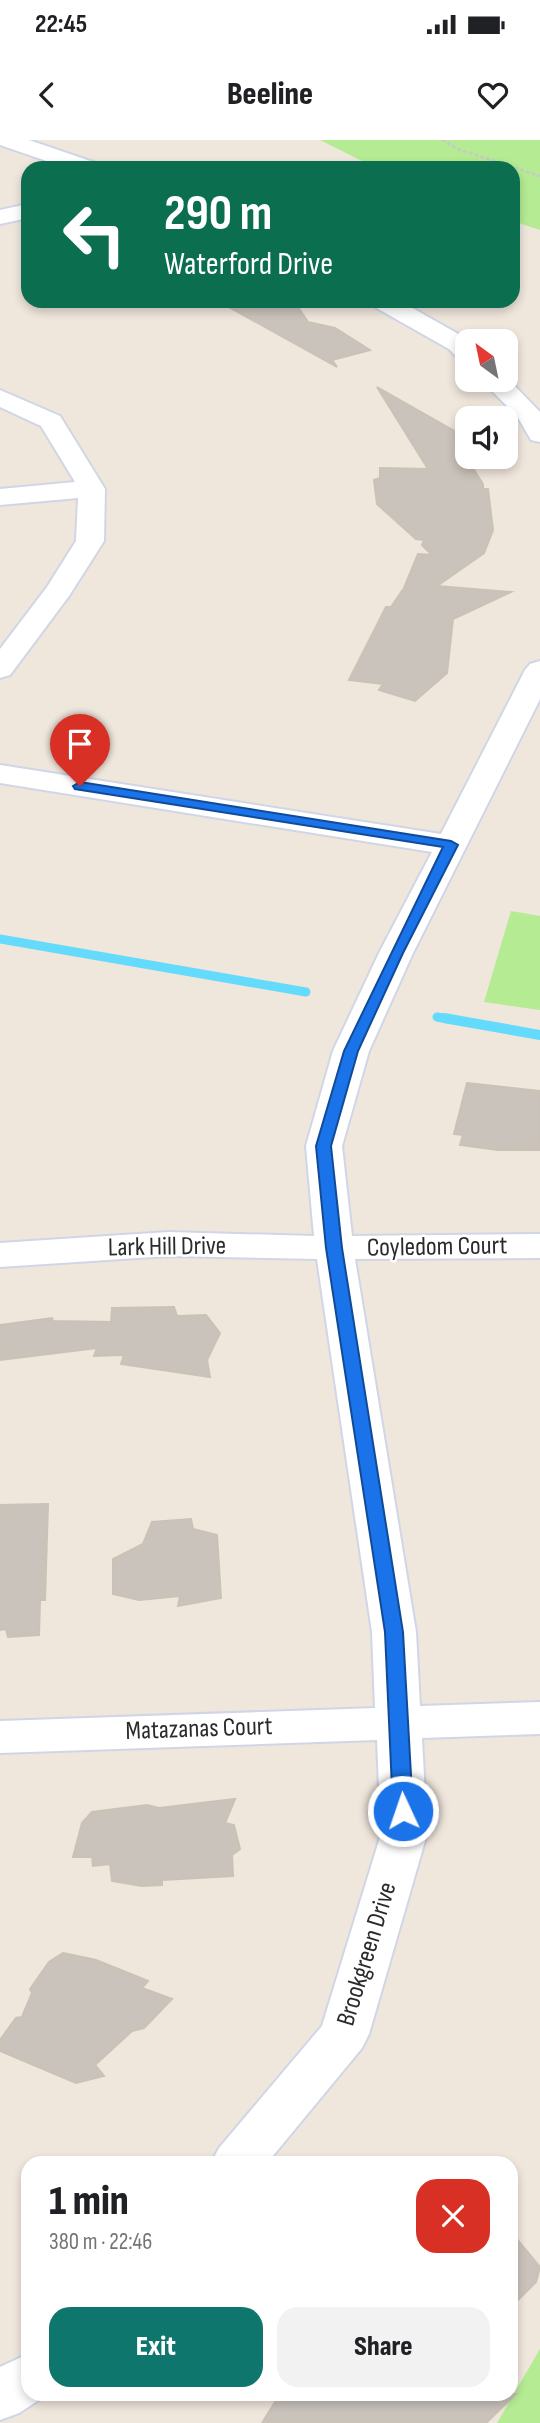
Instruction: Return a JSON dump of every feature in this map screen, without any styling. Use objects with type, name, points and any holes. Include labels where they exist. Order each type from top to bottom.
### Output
[{"type":"street","points":[[8,140],[68,161]]},
{"type":"street","points":[[0,217],[21,212]]},
{"type":"street","points":[[394,308],[455,342]]},
{"type":"street","points":[[506,392],[527,412],[540,434]]},
{"type":"street","points":[[0,398],[51,421],[92,489],[90,541],[59,590],[0,669]]},
{"type":"street","points":[[0,497],[92,489]]},
{"type":"street","name":"Brookgreen Drive","points":[[243,2156],[344,2034],[404,1834],[394,1632],[334,1248],[324,1146],[348,1062],[396,953],[540,670]]},
{"type":"street","points":[[0,774],[451,845]]},
{"type":"street","name":"Lark Hill Drive","points":[[0,1255],[168,1244],[334,1248]]},
{"type":"street","name":"Coyledom Court","points":[[334,1248],[540,1246]]},
{"type":"street","name":"Matazanas Court","points":[[0,1737],[540,1718]]},
{"type":"street","points":[[0,2396],[21,2382]]},
{"type":"path","points":[[442,140],[458,149],[494,161]]},
{"type":"path","points":[[520,169],[540,176]]},
{"type":"green space","points":[[320,140],[540,140],[540,230],[520,223],[520,161],[362,161]]},
{"type":"green space","points":[[511,911],[540,916],[540,1010],[484,1002]]},
{"type":"green space","points":[[540,2349],[540,2423],[497,2423],[510,2401],[518,2401],[518,2387]]},
{"type":"building","points":[[231,308],[299,308],[308,322],[335,328],[370,350],[332,360],[337,367]]},
{"type":"building","points":[[377,387],[455,431],[455,469],[474,469],[483,484],[483,489],[488,489],[493,530],[484,553],[437,586],[511,592],[453,619],[447,673],[415,701],[379,690],[383,684],[349,680],[386,607],[391,607],[404,588],[418,554],[432,555],[422,545],[424,540],[416,539],[377,504],[374,480],[380,478],[380,468],[428,469]]},
{"type":"building","points":[[467,1083],[540,1091],[540,1150],[498,1150],[460,1145],[463,1135],[454,1134]]},
{"type":"building","points":[[174,1307],[177,1316],[206,1315],[220,1333],[207,1360],[210,1377],[121,1364],[124,1355],[94,1356],[97,1348],[0,1360],[0,1325],[52,1318],[53,1321],[111,1322],[112,1308]]},
{"type":"building","points":[[48,1504],[45,1600],[40,1600],[39,1635],[8,1637],[6,1629],[0,1630],[0,1505]]},
{"type":"building","points":[[191,1519],[193,1529],[217,1535],[221,1598],[178,1606],[180,1596],[139,1600],[113,1594],[113,1559],[143,1544],[152,1522]]},
{"type":"building","points":[[235,1799],[225,1823],[234,1825],[240,1849],[232,1855],[233,1876],[162,1880],[162,1885],[142,1886],[112,1881],[110,1864],[93,1866],[92,1857],[73,1857],[82,1823],[92,1812]]},
{"type":"building","points":[[63,1953],[96,1960],[148,1981],[142,1988],[172,1999],[144,2028],[132,2031],[95,2065],[104,2076],[76,2083],[0,2051],[0,2040],[16,2018],[22,2017],[32,1993],[30,1989],[49,1962]]},
{"type":"building","points":[[518,2240],[540,2267],[536,2282],[518,2300]]},
{"type":"building","points":[[276,2401],[509,2401],[486,2423],[262,2423]]},
{"type":"waterway","points":[[0,939],[306,992]]},
{"type":"waterway","points":[[437,1017],[454,1020]]},
{"type":"waterway","points":[[444,1018],[540,1035]]},
{"type":"route","points":[[80,786],[451,845],[396,953],[351,1051],[324,1146],[334,1248],[394,1632],[403,1811]]}]
